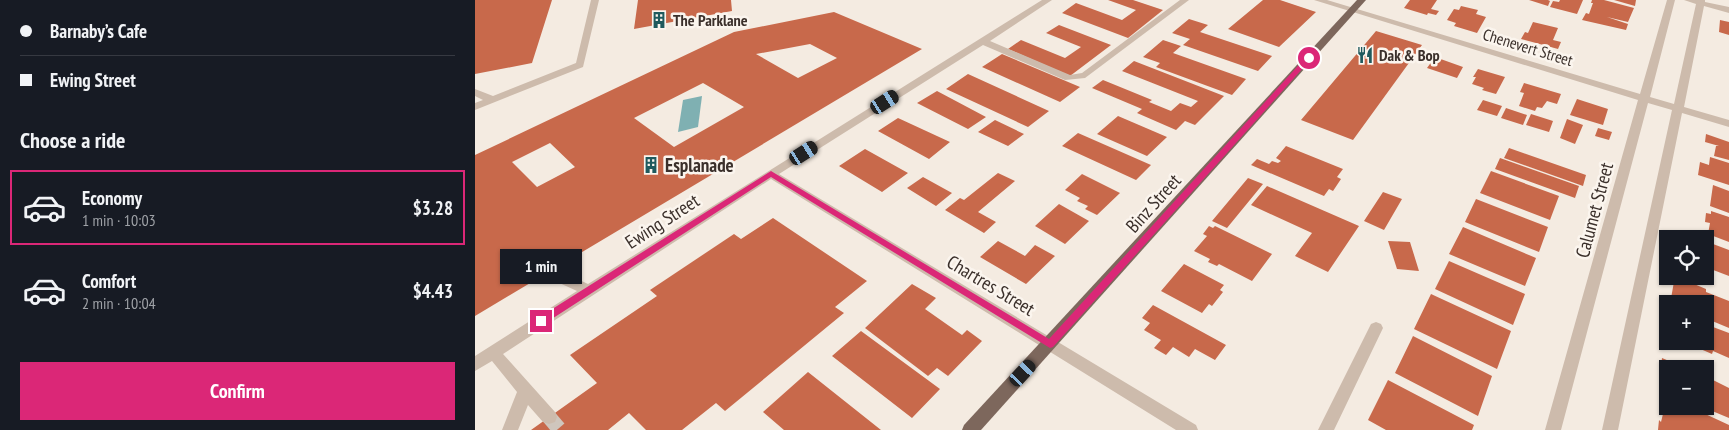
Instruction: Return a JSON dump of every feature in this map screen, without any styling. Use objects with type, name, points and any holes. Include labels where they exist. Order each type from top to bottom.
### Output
[{"type":"main road","name":"Binz Street","points":[[970,430],[1362,0]]},
{"type":"street","points":[[475,107],[580,64],[595,0]]},
{"type":"street","name":"Ewing Street","points":[[475,364],[1047,0]]},
{"type":"street","points":[[983,41],[1069,78],[1085,75],[1185,0]]},
{"type":"street","name":"Chenevert Street","points":[[1318,0],[1729,124]]},
{"type":"street","name":"Calumet Street","points":[[1553,430],[1671,0]]},
{"type":"street","points":[[1688,0],[1729,10]]},
{"type":"street","points":[[1609,430],[1701,2]]},
{"type":"street","points":[[475,92],[491,100]]},
{"type":"street","name":"Chartres Street","points":[[771,174],[1190,430]]},
{"type":"street","points":[[549,272],[589,290]]},
{"type":"street","points":[[1326,430],[1376,328]]},
{"type":"street","points":[[493,352],[549,417]]},
{"type":"street","points":[[510,430],[525,391]]},
{"type":"water","points":[[702,96],[698,127],[678,132],[683,100]]},
{"type":"building","points":[[475,0],[552,0],[532,63],[475,74]]},
{"type":"building","name":"The Parklane","points":[[638,0],[731,0],[732,11],[634,29]]},
{"type":"building","points":[[1108,0],[1133,0],[1163,10],[1128,38],[1062,13],[1076,3],[1122,20],[1136,10]]},
{"type":"building","points":[[1263,0],[1280,0],[1316,12],[1279,47],[1228,29]]},
{"type":"building","points":[[1410,0],[1437,0],[1431,9],[1439,11],[1436,15],[1428,13],[1427,15],[1404,8]]},
{"type":"building","points":[[1529,0],[1548,0],[1550,1],[1548,6]]},
{"type":"building","points":[[1560,0],[1583,0],[1577,14],[1550,7],[1553,1],[1559,2]]},
{"type":"building","points":[[1592,0],[1604,0],[1634,8],[1628,22],[1607,17],[1628,24],[1626,30],[1582,20],[1586,13],[1589,14],[1593,3],[1591,3]]},
{"type":"building","points":[[1614,0],[1636,0],[1635,6]]},
{"type":"building","points":[[1461,6],[1478,10],[1476,14],[1486,17],[1477,33],[1454,26],[1456,23],[1447,20],[1454,9],[1459,10]]},
{"type":"building","name":"Esplanade","points":[[834,12],[922,49],[475,316],[475,155],[734,32]],"holes":[[[810,44],[837,58],[798,78],[756,54]],[[703,83],[744,107],[674,147],[634,118]],[[550,143],[575,167],[537,187],[512,162]]]},
{"type":"building","points":[[1189,19],[1208,25],[1200,32],[1272,56],[1258,71],[1183,45],[1190,39],[1172,33]]},
{"type":"building","points":[[1720,20],[1729,22],[1729,35],[1719,32]]},
{"type":"building","points":[[1533,22],[1558,28],[1553,40],[1561,42],[1558,49],[1521,39],[1525,32],[1528,33]]},
{"type":"building","points":[[1059,25],[1111,45],[1070,76],[1008,49],[1021,40],[1065,58],[1081,47],[1046,33]]},
{"type":"building","points":[[1376,31],[1422,45],[1353,140],[1301,120]]},
{"type":"building","points":[[1163,40],[1181,46],[1173,53],[1246,79],[1232,95],[1156,67],[1160,63],[1143,57]]},
{"type":"building","points":[[1002,54],[1080,87],[1060,102],[982,67]]},
{"type":"building","points":[[1435,57],[1463,67],[1457,78],[1427,68]]},
{"type":"building","points":[[1134,61],[1224,96],[1195,125],[1185,121],[1176,130],[1137,113],[1142,109],[1092,88],[1103,80],[1152,100],[1149,102],[1171,111],[1180,103],[1191,107],[1198,101],[1122,71]]},
{"type":"building","points":[[1478,69],[1505,77],[1496,94],[1482,90],[1484,88],[1472,84],[1476,77],[1473,77]]},
{"type":"building","points":[[968,74],[1049,111],[1028,127],[946,89]]},
{"type":"building","points":[[1524,83],[1561,94],[1557,104],[1547,101],[1542,108],[1537,107],[1535,111],[1519,106],[1524,93],[1520,92]]},
{"type":"building","points":[[937,91],[986,117],[968,129],[917,103]]},
{"type":"building","points":[[1577,99],[1608,109],[1603,125],[1570,115]]},
{"type":"building","points":[[1483,100],[1502,106],[1497,116],[1477,110]]},
{"type":"building","points":[[1506,108],[1527,115],[1523,125],[1501,118]]},
{"type":"building","points":[[1531,114],[1553,121],[1549,132],[1526,125]]},
{"type":"building","points":[[1118,116],[1167,137],[1147,156],[1097,134]]},
{"type":"building","points":[[898,118],[950,142],[929,159],[878,131]]},
{"type":"building","points":[[1567,119],[1583,125],[1575,144],[1560,138]]},
{"type":"building","points":[[995,120],[1024,134],[1008,146],[978,132]]},
{"type":"building","points":[[1598,128],[1612,132],[1609,140],[1595,136]]},
{"type":"building","points":[[1078,133],[1151,165],[1136,180],[1062,146]]},
{"type":"building","points":[[1706,134],[1729,142],[1729,160],[1714,156],[1716,146],[1719,146],[1705,142]]},
{"type":"building","points":[[1286,146],[1343,169],[1337,177],[1341,179],[1333,191],[1329,189],[1324,196],[1251,165],[1257,159],[1269,164],[1272,161],[1278,163],[1281,161],[1276,158]]},
{"type":"building","points":[[1509,148],[1586,175],[1583,186],[1504,158]]},
{"type":"building","points":[[865,149],[908,173],[882,192],[839,166]]},
{"type":"building","points":[[1710,157],[1729,163],[1729,185],[1698,175],[1700,162],[1709,165]]},
{"type":"building","points":[[1500,158],[1579,186],[1575,198],[1495,169]]},
{"type":"building","points":[[1491,171],[1559,196],[1550,220],[1480,193]]},
{"type":"building","points":[[998,173],[1015,181],[978,212],[996,222],[984,233],[945,210],[960,198],[964,200]]},
{"type":"building","points":[[1082,174],[1120,193],[1097,215],[1085,209],[1088,206],[1077,201],[1080,198],[1065,190]]},
{"type":"building","points":[[923,177],[952,193],[936,206],[907,188]]},
{"type":"building","points":[[1248,178],[1263,184],[1227,228],[1212,221]]},
{"type":"building","points":[[1713,185],[1729,191],[1729,213],[1710,206]]},
{"type":"building","points":[[1267,186],[1359,226],[1328,272],[1295,256],[1312,233],[1251,205]]},
{"type":"building","points":[[1383,192],[1402,199],[1384,230],[1364,221]]},
{"type":"building","points":[[1476,199],[1548,227],[1539,252],[1465,222]]},
{"type":"building","points":[[1059,204],[1089,221],[1065,244],[1035,226]]},
{"type":"building","points":[[1711,211],[1729,217],[1729,242],[1714,236],[1714,230],[1709,230],[1710,223],[1705,222],[1706,213],[1711,214]]},
{"type":"building","points":[[773,218],[867,281],[835,307],[844,313],[725,411],[716,403],[682,430],[646,430],[629,413],[608,430],[531,430],[597,383],[570,355],[657,296],[650,290],[734,234],[741,239]]},
{"type":"building","points":[[1209,226],[1213,228],[1215,226],[1272,254],[1252,281],[1219,264],[1217,266],[1208,262],[1210,259],[1194,251],[1207,236],[1203,234]]},
{"type":"building","points":[[1463,227],[1536,258],[1525,286],[1449,254]]},
{"type":"building","points":[[998,241],[1025,256],[1035,245],[1055,256],[1026,284],[980,257]]},
{"type":"building","points":[[1388,241],[1410,242],[1419,271],[1397,269]]},
{"type":"building","points":[[1714,244],[1729,250],[1729,276],[1714,270]]},
{"type":"building","points":[[1449,261],[1525,294],[1513,325],[1435,289]]},
{"type":"building","points":[[1184,264],[1224,285],[1220,290],[1223,292],[1212,306],[1209,304],[1202,313],[1161,291]]},
{"type":"building","points":[[912,284],[936,298],[925,309],[962,335],[967,330],[982,341],[948,376],[937,368],[928,376],[865,328]]},
{"type":"building","points":[[1673,285],[1696,285],[1714,295],[1672,295]]},
{"type":"building","points":[[1431,294],[1511,331],[1497,369],[1414,329]]},
{"type":"building","points":[[1714,295],[1729,301],[1729,328],[1714,322]]},
{"type":"building","points":[[1153,305],[1226,345],[1215,360],[1195,349],[1189,357],[1173,347],[1166,355],[1154,348],[1161,340],[1144,330],[1150,323],[1142,318]]},
{"type":"building","points":[[1714,327],[1729,333],[1729,358],[1713,351],[1712,354],[1703,350],[1714,350]]},
{"type":"building","points":[[861,331],[940,389],[912,418],[832,356]]},
{"type":"building","points":[[1413,336],[1492,376],[1478,416],[1395,373]]},
{"type":"building","points":[[808,372],[881,430],[784,430],[763,412]]},
{"type":"building","points":[[1388,380],[1474,425],[1472,430],[1386,430],[1368,420]]},
{"type":"building","points":[[1714,380],[1729,388],[1729,418],[1714,412]]},
{"type":"building","points":[[1663,415],[1707,415],[1729,425],[1729,430],[1658,430],[1659,420],[1661,422]]},
{"type":"tunnel","points":[[549,417],[560,430]]},
{"type":"place","name":"The Parklane","points":[[659,20]]},
{"type":"place","name":"Dak & Bop","points":[[1365,55]]},
{"type":"place","name":"Esplanade","points":[[651,165]]},
{"type":"route","points":[[541,321],[771,174],[1050,344],[1309,58]]}]
